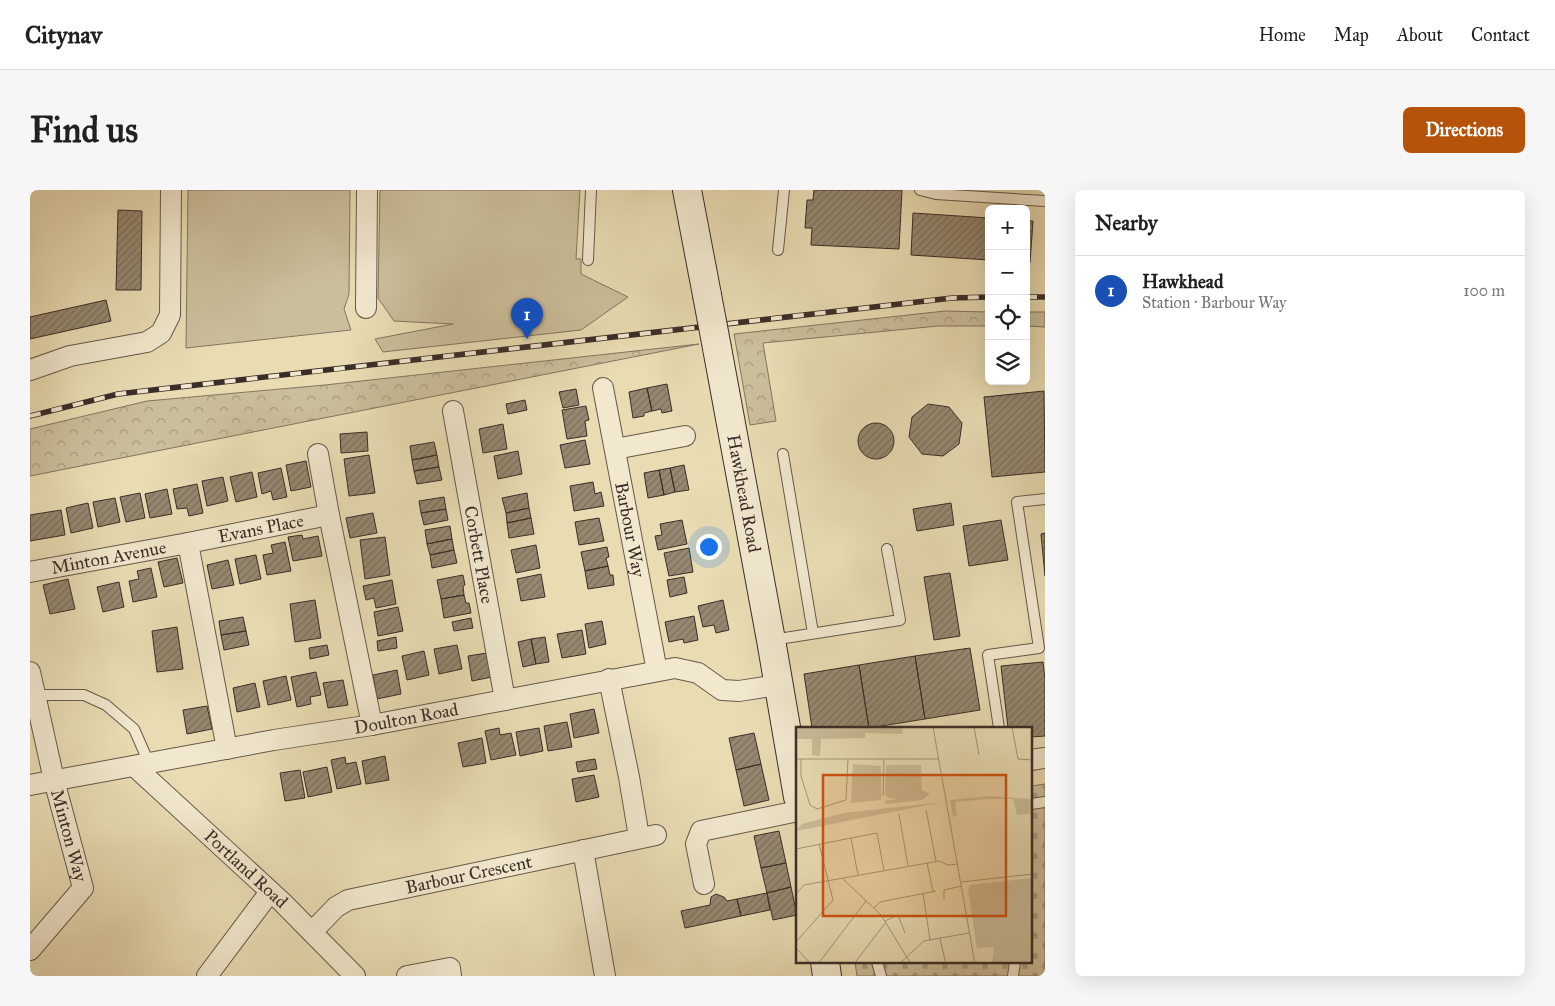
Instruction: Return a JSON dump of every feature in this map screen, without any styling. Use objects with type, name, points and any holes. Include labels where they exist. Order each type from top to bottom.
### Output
[{"type":"street","points":[[30,370],[70,356],[147,342],[161,333],[170,315],[171,190]]},
{"type":"street","points":[[366,308],[367,190]]},
{"type":"street","name":"Hawkhead Road","points":[[688,190],[771,640],[796,789]]},
{"type":"street","name":"Barbour Way","points":[[603,388],[658,671]]},
{"type":"street","name":"Corbett Place","points":[[453,411],[505,700]]},
{"type":"street","points":[[615,449],[685,436]]},
{"type":"street","points":[[318,454],[329,515]]},
{"type":"street","name":"Evans Place","points":[[188,543],[329,515],[372,725]]},
{"type":"street","points":[[188,543],[227,749]]},
{"type":"street","name":"Minton Avenue","points":[[30,572],[188,543]]},
{"type":"street","name":"Doulton Road","points":[[30,785],[141,764],[372,725],[674,668],[698,673],[722,690],[739,691],[778,685]]},
{"type":"street","name":"Minton Way","points":[[30,672],[32,696],[84,888],[30,950]]},
{"type":"street","name":"Barbour Crescent","points":[[312,932],[336,907],[348,900],[647,836],[629,777],[609,679]]},
{"type":"street","points":[[1032,760],[1045,758]]},
{"type":"street","name":"Portland Road","points":[[141,764],[355,976]]},
{"type":"street","points":[[704,884],[696,844],[701,831],[796,795]]},
{"type":"street","points":[[584,850],[605,976]]},
{"type":"street","points":[[207,976],[270,892]]},
{"type":"street","points":[[407,976],[450,968],[451,976]]},
{"type":"lane","points":[[588,260],[591,190]]},
{"type":"lane","points":[[778,250],[784,190]]},
{"type":"lane","points":[[920,190],[936,194],[1045,201]]},
{"type":"lane","points":[[783,454],[813,633]]},
{"type":"lane","points":[[999,727],[988,654],[1039,648],[1017,502],[1045,499]]},
{"type":"lane","points":[[771,640],[900,620],[887,549]]},
{"type":"lane","points":[[32,696],[84,695],[106,705],[134,729],[141,764]]},
{"type":"lane","points":[[1032,804],[1045,802]]},
{"type":"green space","points":[[188,190],[350,190],[349,294],[344,309],[351,330],[186,348]]},
{"type":"green space","points":[[380,190],[580,190],[576,259],[581,259],[581,274],[628,297],[581,330],[383,352],[375,339],[453,324],[394,321],[378,298]]},
{"type":"green space","points":[[945,311],[985,312],[985,326],[938,326],[763,343],[776,421],[750,425],[734,334]]},
{"type":"green space","points":[[1030,312],[1045,312],[1045,327],[1030,326]]},
{"type":"green space","points":[[699,344],[30,476],[30,429],[147,401],[325,385]]},
{"type":"green space","points":[[1045,784],[1045,976],[857,976],[855,964],[1032,964],[1032,786]]},
{"type":"building","points":[[814,190],[902,190],[899,249],[811,245],[812,228],[805,228],[807,200],[813,200]]},
{"type":"building","points":[[118,210],[142,211],[141,290],[116,290]]},
{"type":"building","points":[[913,213],[985,218],[985,260],[911,255]]},
{"type":"building","points":[[1030,221],[1033,221],[1030,263]]},
{"type":"building","points":[[106,300],[111,321],[30,339],[30,317]]},
{"type":"building","points":[[667,384],[672,411],[662,413],[661,409],[652,411],[647,388]]},
{"type":"building","points":[[647,388],[652,411],[644,413],[644,416],[633,418],[629,392]]},
{"type":"building","points":[[576,389],[579,405],[563,408],[559,392]]},
{"type":"building","points":[[1044,391],[1045,472],[992,477],[984,397]]},
{"type":"building","points":[[525,400],[527,410],[508,414],[506,404]]},
{"type":"building","points":[[928,404],[949,407],[962,423],[959,444],[943,456],[922,454],[909,437],[912,417]]},
{"type":"building","points":[[586,406],[589,420],[585,421],[587,436],[567,439],[562,410]]},
{"type":"building","points":[[876,423],[883,424],[889,428],[893,434],[893,448],[889,454],[883,458],[876,459],[869,458],[863,454],[859,448],[858,441],[859,434],[863,428],[869,424]]},
{"type":"building","points":[[503,424],[507,449],[483,453],[479,429]]},
{"type":"building","points":[[367,432],[368,451],[341,453],[340,434]]},
{"type":"building","points":[[585,440],[590,464],[565,468],[560,445]]},
{"type":"building","points":[[434,442],[437,455],[412,460],[410,446]]},
{"type":"building","points":[[518,451],[522,474],[498,479],[494,456]]},
{"type":"building","points":[[369,455],[375,493],[349,496],[344,459]]},
{"type":"building","points":[[437,455],[439,467],[414,471],[412,460]]},
{"type":"building","points":[[306,461],[311,487],[291,491],[286,465]]},
{"type":"building","points":[[684,465],[689,490],[675,492],[670,468]]},
{"type":"building","points":[[439,467],[442,480],[417,484],[414,471]]},
{"type":"building","points":[[281,468],[287,497],[273,500],[271,491],[262,494],[258,473]]},
{"type":"building","points":[[670,468],[675,492],[664,495],[659,470]]},
{"type":"building","points":[[659,470],[664,495],[648,498],[644,473]]},
{"type":"building","points":[[252,472],[257,497],[236,502],[230,477]]},
{"type":"building","points":[[223,477],[228,501],[207,506],[202,481]]},
{"type":"building","points":[[593,482],[595,494],[601,492],[604,506],[574,511],[570,486]]},
{"type":"building","points":[[197,484],[203,513],[189,516],[187,508],[177,509],[173,489]]},
{"type":"building","points":[[167,489],[172,514],[150,518],[145,494]]},
{"type":"building","points":[[140,493],[145,518],[126,522],[120,497]]},
{"type":"building","points":[[527,493],[529,508],[506,513],[502,498]]},
{"type":"building","points":[[444,497],[446,509],[421,513],[419,501]]},
{"type":"building","points":[[115,498],[120,522],[98,527],[93,502]]},
{"type":"building","points":[[88,503],[93,528],[71,533],[66,508]]},
{"type":"building","points":[[951,503],[954,525],[917,531],[913,509]]},
{"type":"building","points":[[529,508],[531,518],[507,523],[506,513]]},
{"type":"building","points":[[446,509],[448,520],[424,525],[421,513]]},
{"type":"building","points":[[61,510],[65,535],[30,541],[30,515]]},
{"type":"building","points":[[373,513],[377,533],[350,538],[346,518]]},
{"type":"building","points":[[531,518],[534,534],[509,538],[507,523]]},
{"type":"building","points":[[599,518],[604,541],[579,545],[575,522]]},
{"type":"building","points":[[682,520],[687,544],[658,550],[655,536],[662,535],[660,524]]},
{"type":"building","points":[[1001,520],[1008,560],[969,566],[963,526]]},
{"type":"building","points":[[450,526],[452,539],[427,544],[425,530]]},
{"type":"building","points":[[1045,533],[1045,576],[1041,534]]},
{"type":"building","points":[[302,535],[303,539],[318,536],[322,556],[293,561],[288,537]]},
{"type":"building","points":[[385,537],[390,575],[365,579],[360,540]]},
{"type":"building","points":[[452,539],[454,550],[430,555],[427,544]]},
{"type":"building","points":[[285,542],[291,571],[267,575],[263,555],[273,553],[271,545]]},
{"type":"building","points":[[536,545],[540,568],[516,573],[511,550]]},
{"type":"building","points":[[607,547],[609,557],[606,558],[608,566],[585,571],[581,552]]},
{"type":"building","points":[[689,548],[693,572],[669,576],[664,553]]},
{"type":"building","points":[[454,550],[457,563],[432,568],[430,555]]},
{"type":"building","points":[[256,555],[261,579],[240,584],[235,559]]},
{"type":"building","points":[[177,558],[183,583],[164,587],[158,562]]},
{"type":"building","points":[[228,560],[234,585],[212,589],[207,565]]},
{"type":"building","points":[[608,566],[610,575],[613,575],[614,585],[588,589],[585,571]]},
{"type":"building","points":[[151,568],[157,597],[133,602],[129,581],[139,579],[137,571]]},
{"type":"building","points":[[950,573],[960,636],[934,640],[924,577]]},
{"type":"building","points":[[541,574],[545,597],[521,601],[517,579]]},
{"type":"building","points":[[463,575],[464,595],[441,599],[437,580]]},
{"type":"building","points":[[684,577],[687,593],[670,597],[667,580]]},
{"type":"building","points":[[68,579],[75,609],[50,614],[43,585]]},
{"type":"building","points":[[392,580],[396,604],[376,608],[374,598],[366,600],[363,586]]},
{"type":"building","points":[[119,582],[124,607],[103,612],[97,587]]},
{"type":"building","points":[[464,595],[466,603],[469,603],[471,613],[444,618],[441,599]]},
{"type":"building","points":[[315,600],[321,638],[295,642],[290,604]]},
{"type":"building","points":[[723,600],[729,630],[716,633],[714,625],[703,627],[698,606]]},
{"type":"building","points":[[398,607],[403,631],[378,636],[374,612]]},
{"type":"building","points":[[694,616],[698,640],[684,643],[683,639],[669,642],[665,622]]},
{"type":"building","points":[[243,617],[246,631],[221,635],[219,621]]},
{"type":"building","points":[[471,618],[473,628],[454,631],[452,622]]},
{"type":"building","points":[[602,621],[606,644],[589,648],[585,624]]},
{"type":"building","points":[[177,627],[183,669],[157,672],[152,631]]},
{"type":"building","points":[[582,630],[586,654],[562,658],[557,634]]},
{"type":"building","points":[[246,631],[249,645],[224,650],[221,635]]},
{"type":"building","points":[[396,637],[397,648],[378,651],[377,641]]},
{"type":"building","points":[[545,637],[549,662],[536,664],[531,639]]},
{"type":"building","points":[[531,639],[536,664],[523,667],[518,642]]},
{"type":"building","points":[[327,645],[329,655],[310,659],[309,648]]},
{"type":"building","points":[[457,645],[462,669],[439,674],[434,649]]},
{"type":"building","points":[[970,648],[980,710],[925,719],[915,656]]},
{"type":"building","points":[[424,651],[429,675],[407,680],[402,656]]},
{"type":"building","points":[[487,653],[492,677],[472,681],[468,656]]},
{"type":"building","points":[[915,656],[925,719],[869,727],[859,665]]},
{"type":"building","points":[[1043,662],[1045,679],[1045,736],[1032,737],[1032,727],[1008,727],[1001,666]]},
{"type":"building","points":[[859,665],[869,727],[812,727],[804,674]]},
{"type":"building","points":[[397,670],[401,694],[377,699],[373,675]]},
{"type":"building","points":[[316,672],[321,695],[310,697],[311,704],[297,707],[291,677]]},
{"type":"building","points":[[286,676],[291,700],[268,705],[263,681]]},
{"type":"building","points":[[343,680],[348,705],[328,708],[323,683]]},
{"type":"building","points":[[255,683],[260,707],[237,712],[233,688]]},
{"type":"building","points":[[207,706],[212,729],[187,734],[183,710]]},
{"type":"building","points":[[594,709],[599,733],[574,738],[570,714]]},
{"type":"building","points":[[567,722],[572,747],[548,751],[544,726]]},
{"type":"building","points":[[499,728],[500,735],[511,733],[516,755],[491,760],[485,731]]},
{"type":"building","points":[[539,728],[543,751],[520,756],[516,732]]},
{"type":"building","points":[[754,733],[761,764],[736,770],[729,738]]},
{"type":"building","points":[[482,738],[486,763],[463,767],[458,743]]},
{"type":"building","points":[[385,756],[389,780],[366,784],[362,761]]},
{"type":"building","points":[[345,757],[346,764],[356,762],[361,784],[337,789],[331,760]]},
{"type":"building","points":[[595,759],[597,769],[578,772],[576,762]]},
{"type":"building","points":[[761,764],[769,800],[744,806],[736,770]]},
{"type":"building","points":[[327,767],[332,792],[308,797],[303,772]]},
{"type":"building","points":[[300,770],[305,798],[285,801],[280,773]]},
{"type":"building","points":[[594,775],[599,797],[576,802],[572,779]]},
{"type":"building","points":[[779,831],[786,863],[761,868],[754,836]]},
{"type":"building","points":[[786,863],[791,887],[767,893],[761,868]]},
{"type":"building","points":[[791,887],[796,915],[773,920],[767,893]]},
{"type":"building","points":[[767,893],[770,910],[741,916],[737,899]]},
{"type":"building","points":[[716,894],[724,897],[727,901],[737,899],[741,916],[685,928],[681,911],[710,905],[711,897]]},
{"type":"railway","points":[[30,416],[118,394],[952,298],[985,297]]},
{"type":"railway","points":[[1030,297],[1045,297]]},
{"type":"place","name":"Hawkhead","points":[[527,339]]}]
